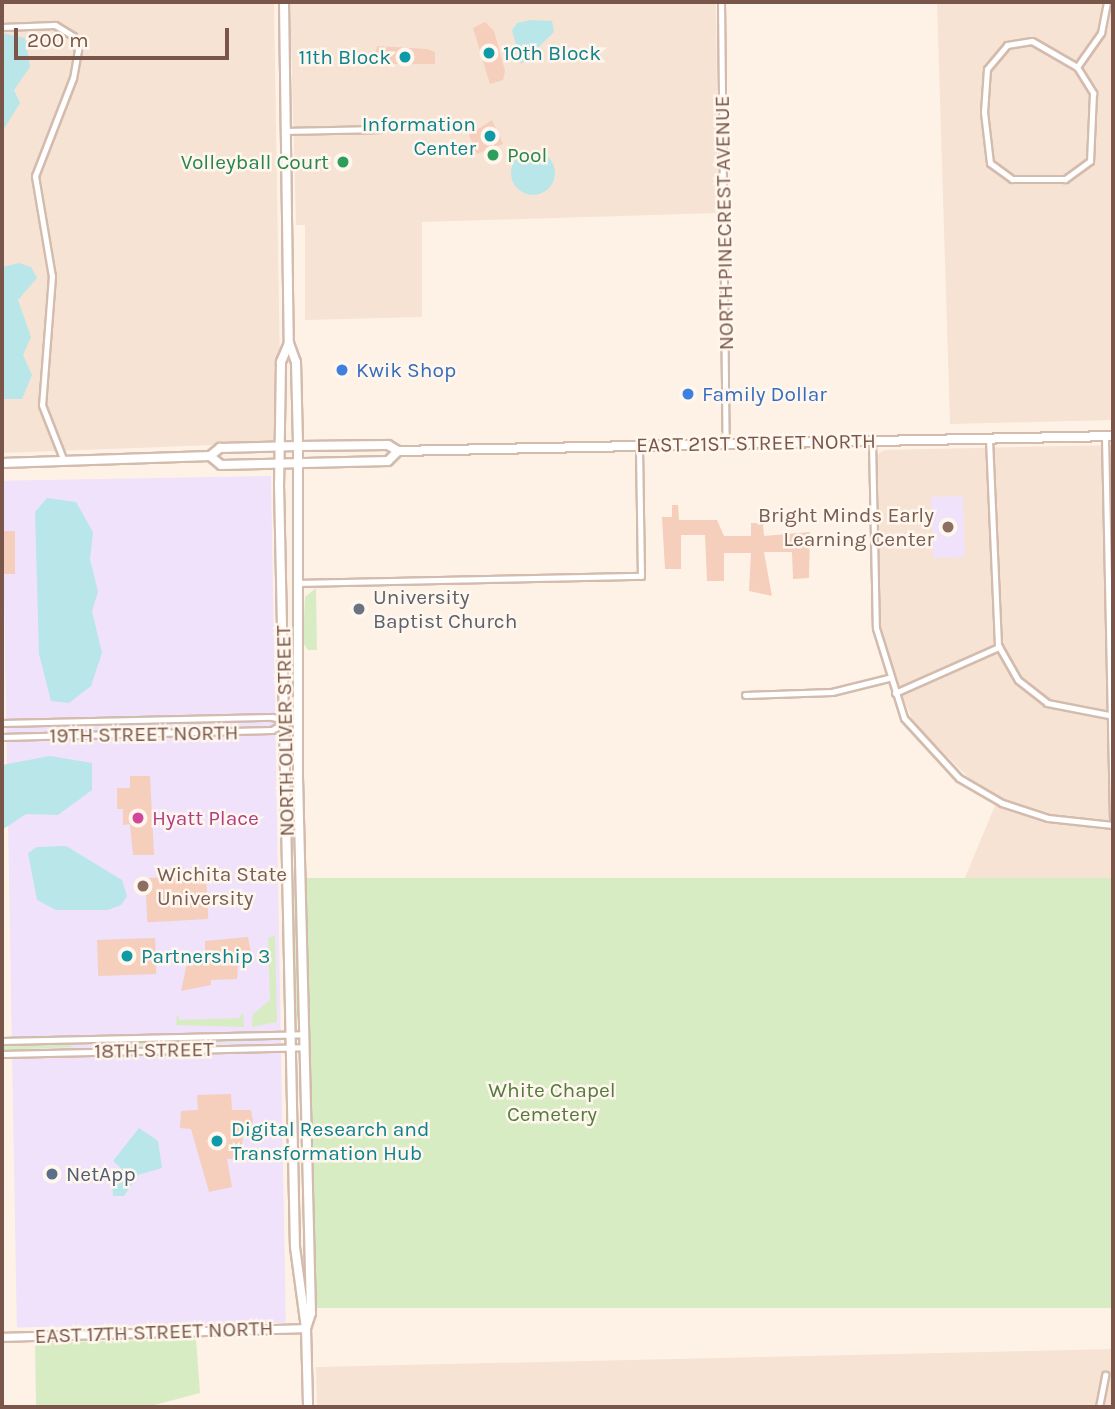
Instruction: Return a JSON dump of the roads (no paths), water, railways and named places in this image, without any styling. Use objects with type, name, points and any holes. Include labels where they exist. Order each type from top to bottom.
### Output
[{"type":"main road","name":"NORTH OLIVER STREET","points":[[284,2],[289,344],[296,362],[298,446],[299,723],[311,1313],[306,1328]]},
{"type":"main road","name":"NORTH OLIVER STREET","points":[[289,344],[281,362],[284,723],[295,1247],[306,1328],[308,1407]]},
{"type":"main road","name":"EAST 21ST STREET NORTH","points":[[2,463],[210,456],[220,448],[298,446],[388,445],[398,451],[1109,436]]},
{"type":"main road","name":"EAST 21ST STREET NORTH","points":[[210,456],[221,465],[388,461],[398,451]]},
{"type":"street","name":"NORTH PINECREST AVENUE","points":[[721,2],[726,443]]},
{"type":"street","points":[[1077,67],[1101,33],[1107,2]]},
{"type":"street","points":[[2,27],[55,25],[73,36],[78,50],[73,78],[35,176],[52,276],[42,405],[64,461]]},
{"type":"street","points":[[1032,41],[1077,67],[1093,93],[1090,161],[1065,179],[1028,181],[1000,173],[990,163],[984,112],[987,69],[996,55],[1007,45],[1032,41]]},
{"type":"street","points":[[286,131],[379,128]]},
{"type":"street","points":[[872,442],[876,628],[888,678],[904,718],[972,788],[1048,818],[1113,823],[1109,715],[1109,436]]},
{"type":"street","points":[[989,439],[999,647],[1018,680],[1047,703],[1109,715]]},
{"type":"street","points":[[298,583],[642,576],[639,444]]},
{"type":"street","points":[[895,693],[999,647]]},
{"type":"street","points":[[745,695],[832,692],[888,678]]},
{"type":"street","name":"19TH STREET NORTH","points":[[2,723],[272,717],[284,723],[299,723]]},
{"type":"street","name":"19TH STREET NORTH","points":[[2,737],[272,730],[284,723]]},
{"type":"street","name":"18TH STREET","points":[[2,1041],[305,1034]]},
{"type":"street","name":"18TH STREET","points":[[2,1054],[305,1047]]},
{"type":"street","name":"EAST 17TH STREET NORTH","points":[[2,1337],[306,1328]]},
{"type":"street","points":[[1099,1407],[1105,1375]]},
{"type":"water","points":[[531,20],[552,21],[554,32],[521,64],[512,30],[517,23]]},
{"type":"water","points":[[2,33],[25,38],[30,67],[14,90],[20,103],[2,132]]},
{"type":"water","points":[[533,151],[548,158],[555,173],[548,188],[533,195],[518,188],[511,173],[518,158]]},
{"type":"water","points":[[19,263],[31,267],[37,278],[18,300],[31,337],[23,355],[32,375],[22,399],[2,399],[2,267]]},
{"type":"water","points":[[47,498],[76,502],[93,532],[90,559],[98,592],[92,611],[102,653],[91,686],[69,703],[51,701],[39,654],[35,512]]},
{"type":"water","points":[[50,756],[92,763],[92,790],[58,815],[26,814],[2,830],[2,765]]},
{"type":"water","points":[[66,846],[122,880],[127,896],[121,905],[108,910],[56,910],[37,900],[28,853],[37,847]]},
{"type":"water","points":[[139,1128],[158,1141],[162,1168],[138,1175],[124,1196],[113,1196],[112,1178],[122,1169],[113,1161]]},
{"type":"place","name":"10th Block","points":[[489,53]]},
{"type":"place","name":"11th Block","points":[[405,57]]},
{"type":"place","name":"Information Center","points":[[490,136]]},
{"type":"place","name":"Pool","points":[[493,155]]},
{"type":"place","name":"Volleyball Court","points":[[343,162]]},
{"type":"place","name":"Kwik Shop","points":[[342,370]]},
{"type":"place","name":"Family Dollar","points":[[688,394]]},
{"type":"place","name":"Bright Minds Early Learning Center","points":[[948,527]]},
{"type":"place","name":"University Baptist Church","points":[[359,609]]},
{"type":"place","name":"Hyatt Place","points":[[138,818]]},
{"type":"place","name":"Wichita State University","points":[[143,886]]},
{"type":"place","name":"Partnership 3","points":[[127,956]]},
{"type":"place","name":"Digital Research and Transformation Hub","points":[[217,1141]]},
{"type":"place","name":"NetApp","points":[[52,1174]]},
{"type":"park label","name":"White Chapel Cemetery","points":[[552,1102]]}]
